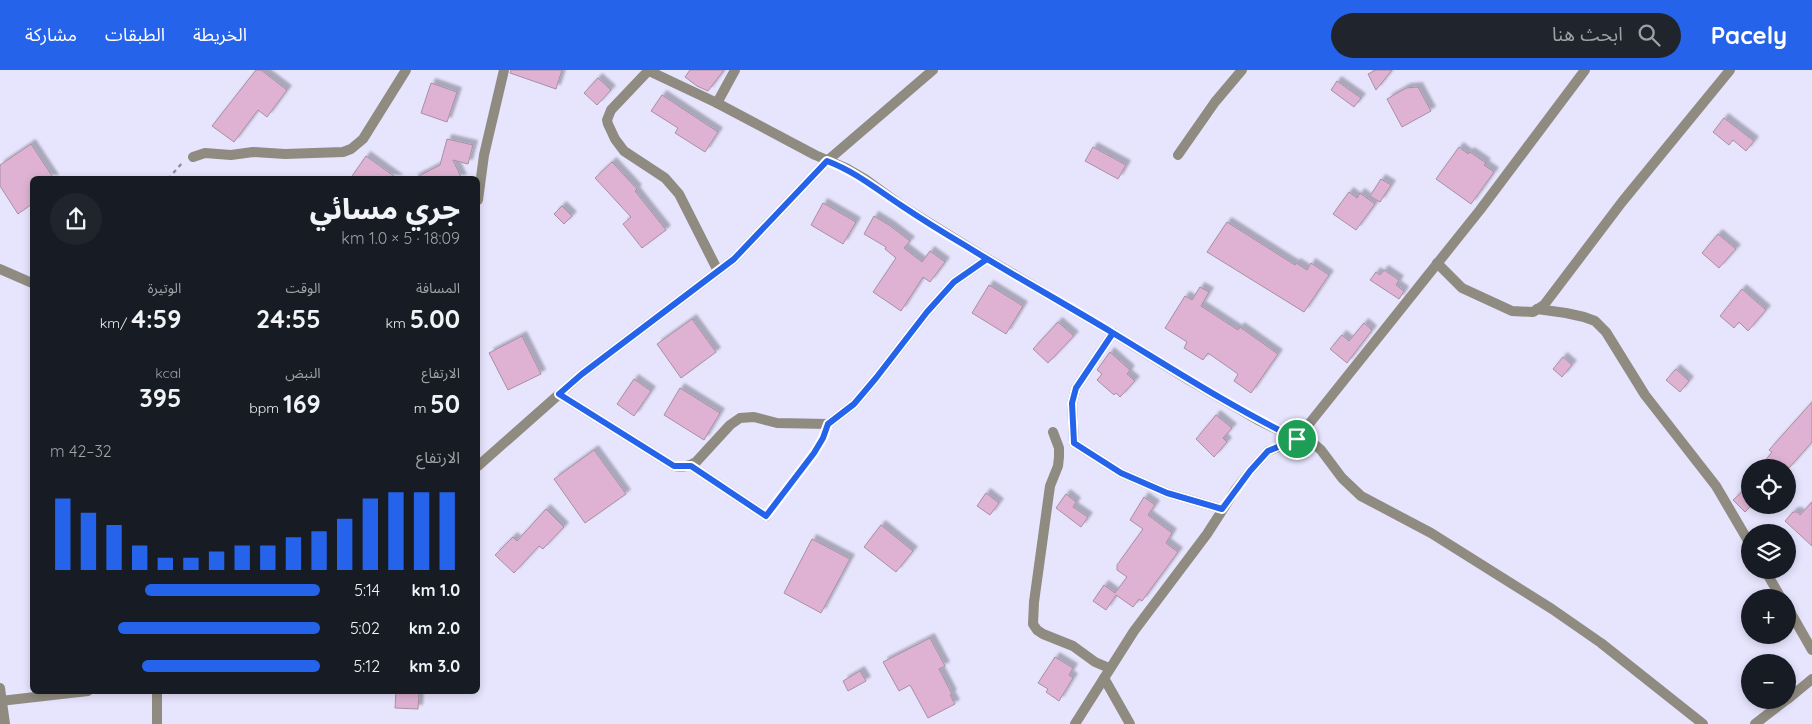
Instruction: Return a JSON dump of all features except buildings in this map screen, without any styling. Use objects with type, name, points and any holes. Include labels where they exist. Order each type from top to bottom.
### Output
[{"type":"street","points":[[193,157],[205,153],[231,155],[253,152],[285,154],[343,152],[351,149],[363,139],[406,70]]},
{"type":"street","points":[[480,185],[484,155],[504,70]]},
{"type":"street","points":[[718,271],[679,194],[665,178],[624,151],[615,139],[608,124],[607,120],[611,110],[648,70],[717,103],[827,161],[846,168],[865,179],[902,206],[987,259],[1258,420],[1297,439]]},
{"type":"street","points":[[717,103],[735,70]]},
{"type":"street","points":[[480,464],[582,374],[734,259],[827,161],[933,70]]},
{"type":"street","points":[[1178,154],[1215,102],[1242,70]]},
{"type":"street","points":[[1297,439],[1480,210],[1585,70]]},
{"type":"street","points":[[1437,263],[1462,288],[1494,304],[1512,311],[1533,312],[1544,305],[1622,202],[1730,70]]},
{"type":"street","points":[[691,466],[730,425],[740,418],[754,417],[777,423],[828,424],[854,404],[927,312],[954,282],[987,259]]},
{"type":"street","points":[[0,269],[30,282]]},
{"type":"street","points":[[1537,309],[1584,317],[1595,321],[1606,332],[1645,395],[1716,486],[1741,529]]},
{"type":"street","points":[[1113,333],[1076,388],[1072,403],[1074,443],[1121,473],[1167,493],[1222,509]]},
{"type":"street","points":[[559,394],[674,466],[691,466],[766,516]]},
{"type":"street","points":[[1053,432],[1059,448],[1059,457],[1058,466],[1050,486],[1034,602],[1033,624],[1036,630],[1074,646],[1095,662],[1109,668]]},
{"type":"street","points":[[1074,724],[1134,631],[1207,534],[1222,509],[1250,471],[1268,451],[1303,438],[1321,450],[1342,478],[1361,496],[1431,533],[1552,609],[1601,643],[1703,724]]},
{"type":"street","points":[[1796,622],[1812,650]]},
{"type":"street","points":[[1104,678],[1130,724]]},
{"type":"street","points":[[1796,692],[1812,679]]},
{"type":"street","points":[[0,688],[5,724]]},
{"type":"street","points":[[1,700],[68,694]]},
{"type":"street","points":[[157,694],[157,724]]},
{"type":"street","points":[[1755,724],[1774,709]]},
{"type":"path","points":[[171,176],[180,165],[193,157]]},
{"type":"path","points":[[766,516],[814,453],[823,438],[828,424]]},
{"type":"route","points":[[1297,439],[1258,420],[1189,380],[1113,333],[954,239],[902,206],[865,179],[846,168],[827,161],[734,259],[614,349],[559,394],[674,466],[691,466],[766,516],[814,453],[823,438],[828,424],[854,404],[942,293],[964,273],[987,259],[1113,333],[1076,388],[1072,403],[1074,443],[1121,473],[1167,493],[1222,509],[1250,471],[1268,451],[1297,439]]}]
